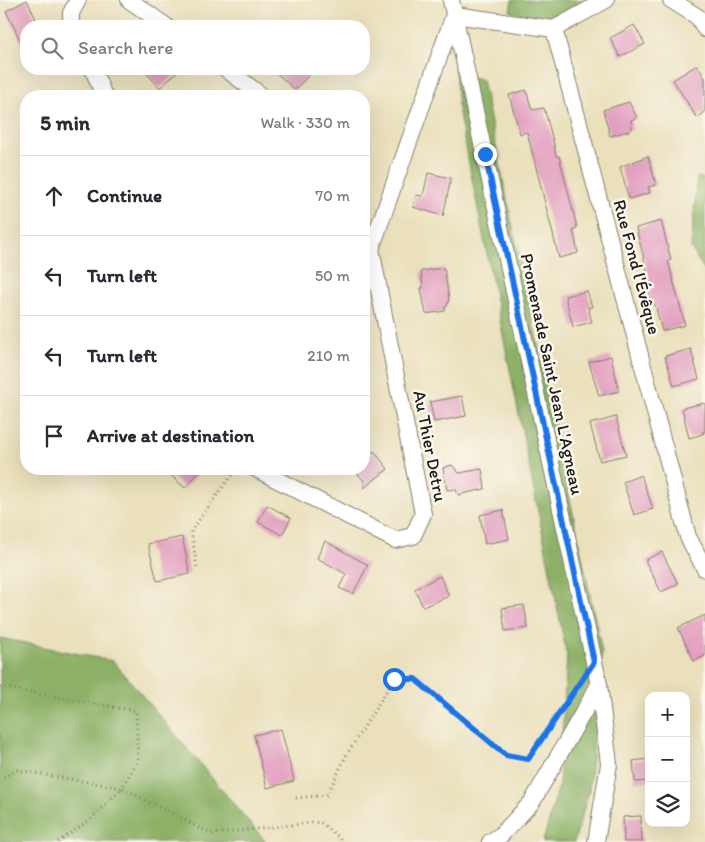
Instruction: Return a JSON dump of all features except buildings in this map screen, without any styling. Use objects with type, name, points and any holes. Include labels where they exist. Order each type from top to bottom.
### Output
[{"type":"street","points":[[71,20],[71,13],[78,0]]},
{"type":"street","points":[[129,0],[157,20]]},
{"type":"street","points":[[452,7],[554,29],[606,0]]},
{"type":"street","points":[[671,0],[698,18],[705,29]]},
{"type":"street","name":"Au Thier Detru","points":[[370,236],[452,7]]},
{"type":"street","name":"Promenade Saint Jean L'Agneau","points":[[452,7],[599,686],[609,764],[596,842]]},
{"type":"street","name":"Rue Fond l'Évêque","points":[[554,29],[688,537],[705,569]]},
{"type":"street","points":[[95,75],[101,90]]},
{"type":"street","points":[[234,75],[254,90]]},
{"type":"street","name":"Au Thier Detru","points":[[268,475],[395,540],[413,536],[423,514],[370,258]]},
{"type":"street","points":[[490,842],[501,835],[532,802],[599,686]]},
{"type":"path","points":[[197,567],[191,531],[232,475]]},
{"type":"path","points":[[296,798],[327,795],[347,754],[394,679],[415,679],[506,755],[528,759],[594,662]]},
{"type":"path","points":[[0,687],[136,711],[138,760],[122,788],[90,820],[58,842]]},
{"type":"path","points":[[0,778],[17,770],[122,788],[211,834],[320,822],[344,842]]},
{"type":"green space","points":[[512,0],[595,0],[552,23],[510,11]]},
{"type":"green space","points":[[455,71],[482,80],[602,652],[589,790],[574,842],[543,842],[559,785],[567,656],[458,109]]},
{"type":"green space","points":[[697,177],[705,179],[705,271],[691,248]]},
{"type":"green space","points":[[0,638],[113,661],[266,842],[0,842]]},
{"type":"route","points":[[394,679],[415,679],[506,755],[528,759],[594,662],[485,154]]}]
